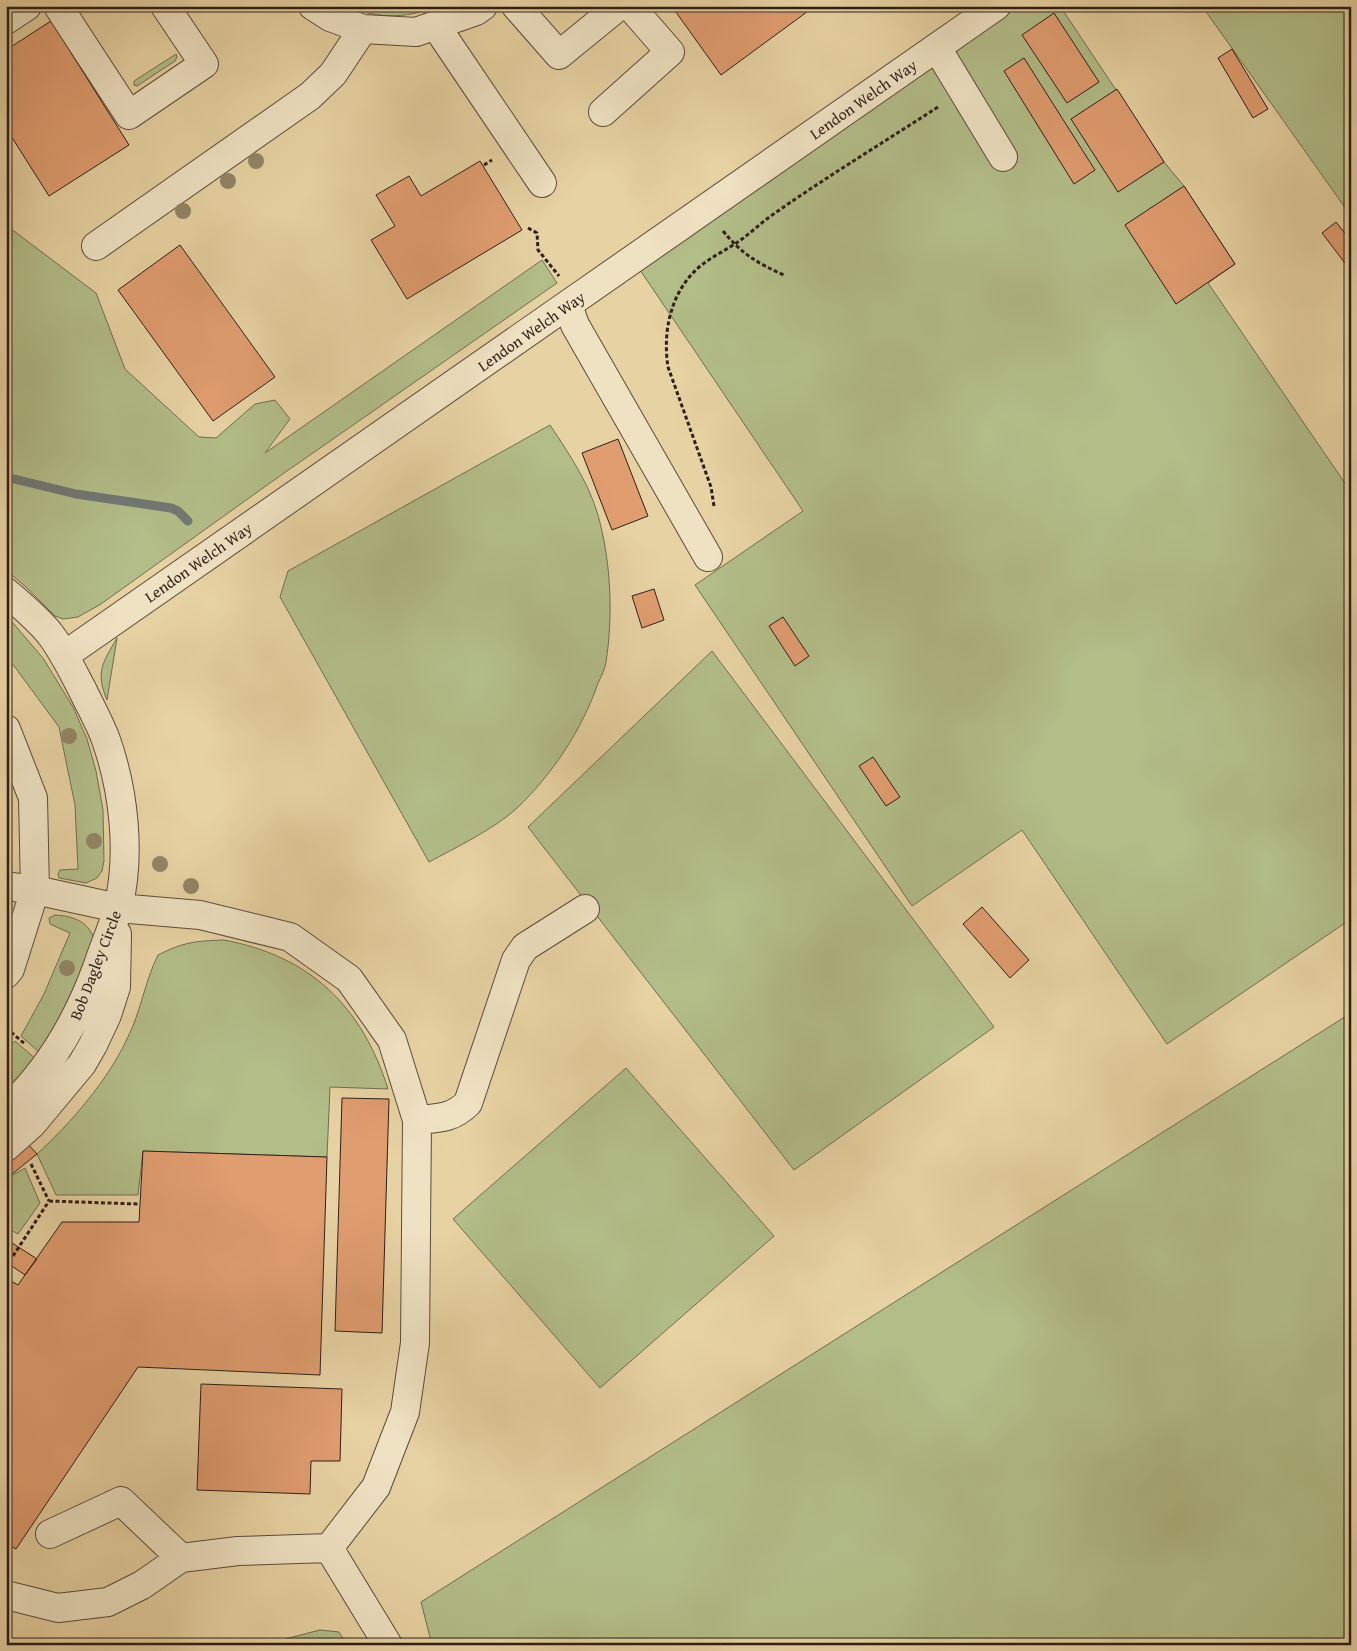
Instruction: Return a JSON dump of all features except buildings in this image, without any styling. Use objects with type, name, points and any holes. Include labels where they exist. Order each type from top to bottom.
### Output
[{"type":"street","points":[[6,20],[27,6]]},
{"type":"street","points":[[58,6],[129,115],[204,64],[165,6]]},
{"type":"street","points":[[313,6],[330,17],[364,29],[416,32],[476,11],[483,6]]},
{"type":"street","points":[[516,6],[559,55],[619,6]]},
{"type":"street","points":[[603,112],[670,52],[630,6]]},
{"type":"street","name":"Lendon Welch Way","points":[[65,655],[996,6]]},
{"type":"street","points":[[436,26],[542,183]]},
{"type":"street","points":[[96,246],[310,96],[334,74],[364,29]]},
{"type":"street","points":[[937,48],[1003,157]]},
{"type":"street","points":[[568,305],[575,325],[708,557]]},
{"type":"street","name":"Bob Dagley Circle","points":[[6,592],[49,633],[65,655],[106,739],[118,778],[124,859],[118,908],[90,987],[75,1021],[55,1054],[19,1098],[6,1110]]},
{"type":"street","points":[[6,729],[33,798],[35,890],[10,969],[6,974]]},
{"type":"street","points":[[6,886],[35,890],[118,908],[200,915],[290,936],[349,979],[392,1040],[417,1120],[416,1342],[405,1412],[376,1487],[329,1548]]},
{"type":"street","points":[[6,1147],[32,1124],[82,1064],[104,1022],[116,987],[118,908]]},
{"type":"street","points":[[417,1120],[451,1116],[459,1112],[468,1103],[516,960],[525,947],[585,909]]},
{"type":"street","points":[[50,1534],[122,1501],[180,1558]]},
{"type":"street","points":[[6,1595],[58,1608],[108,1602],[142,1586],[180,1558],[238,1551],[329,1548]]},
{"type":"street","points":[[329,1548],[388,1645]]},
{"type":"path","points":[[715,513],[711,486],[668,367],[666,330],[676,301],[692,274],[704,263],[734,245],[773,214],[963,91]]},
{"type":"path","points":[[719,226],[734,245],[758,264],[784,275]]},
{"type":"path","points":[[528,228],[537,233],[538,250],[560,276],[568,305]]},
{"type":"path","points":[[29,1161],[49,1201]]},
{"type":"path","points":[[49,1201],[138,1204]]},
{"type":"path","points":[[13,1256],[49,1201]]},
{"type":"green space","points":[[351,6],[439,6],[418,13],[395,16],[372,14]]},
{"type":"green space","points":[[1019,6],[1060,6],[1164,162],[1184,186],[1235,264],[1208,283],[1351,492],[1351,919],[1167,1044],[1022,830],[912,906],[695,585],[803,511],[638,267]]},
{"type":"green space","points":[[1202,6],[1351,6],[1351,216]]},
{"type":"green space","points":[[176,54],[175,61],[137,86],[134,85],[134,81]]},
{"type":"green space","points":[[6,225],[96,293],[125,369],[199,437],[216,438],[255,404],[275,400],[290,419],[265,453],[542,260],[557,283],[277,478],[101,604],[78,617],[63,619],[55,616],[6,570]]},
{"type":"green space","points":[[550,425],[592,497],[604,539],[610,592],[610,627],[605,667],[575,735],[542,782],[516,809],[497,824],[429,862],[280,597],[288,571]]},
{"type":"green space","points":[[6,615],[43,658],[73,707],[87,739],[96,771],[103,810],[104,861],[102,871],[97,878],[86,883],[59,878],[60,870],[78,869],[75,805],[59,727],[6,655]]},
{"type":"green space","points":[[117,638],[107,700],[103,690],[101,674],[108,654]]},
{"type":"green space","points":[[712,651],[994,1027],[794,1170],[528,827]]},
{"type":"green space","points":[[55,915],[80,921],[89,929],[95,942],[65,1020],[41,1054],[21,1036],[44,994],[70,933],[50,924],[49,918]]},
{"type":"green space","points":[[224,940],[255,948],[282,958],[307,972],[328,989],[364,1033],[377,1059],[388,1089],[330,1087],[327,1157],[143,1151],[138,1195],[56,1195],[37,1154],[88,1100],[120,1053],[132,1027],[158,955],[175,947],[190,943]]},
{"type":"green space","points":[[1351,1013],[1351,1645],[432,1645],[421,1602]]},
{"type":"green space","points":[[15,1041],[37,1060],[6,1095],[6,1051]]},
{"type":"green space","points":[[626,1068],[774,1236],[600,1388],[453,1219]]},
{"type":"green space","points":[[25,1168],[40,1203],[18,1234],[6,1227],[6,1179]]},
{"type":"green space","points":[[320,1630],[339,1632],[347,1645],[277,1645],[285,1639]]},
{"type":"waterway","points":[[6,477],[76,494],[171,508],[178,511],[188,521]]}]
